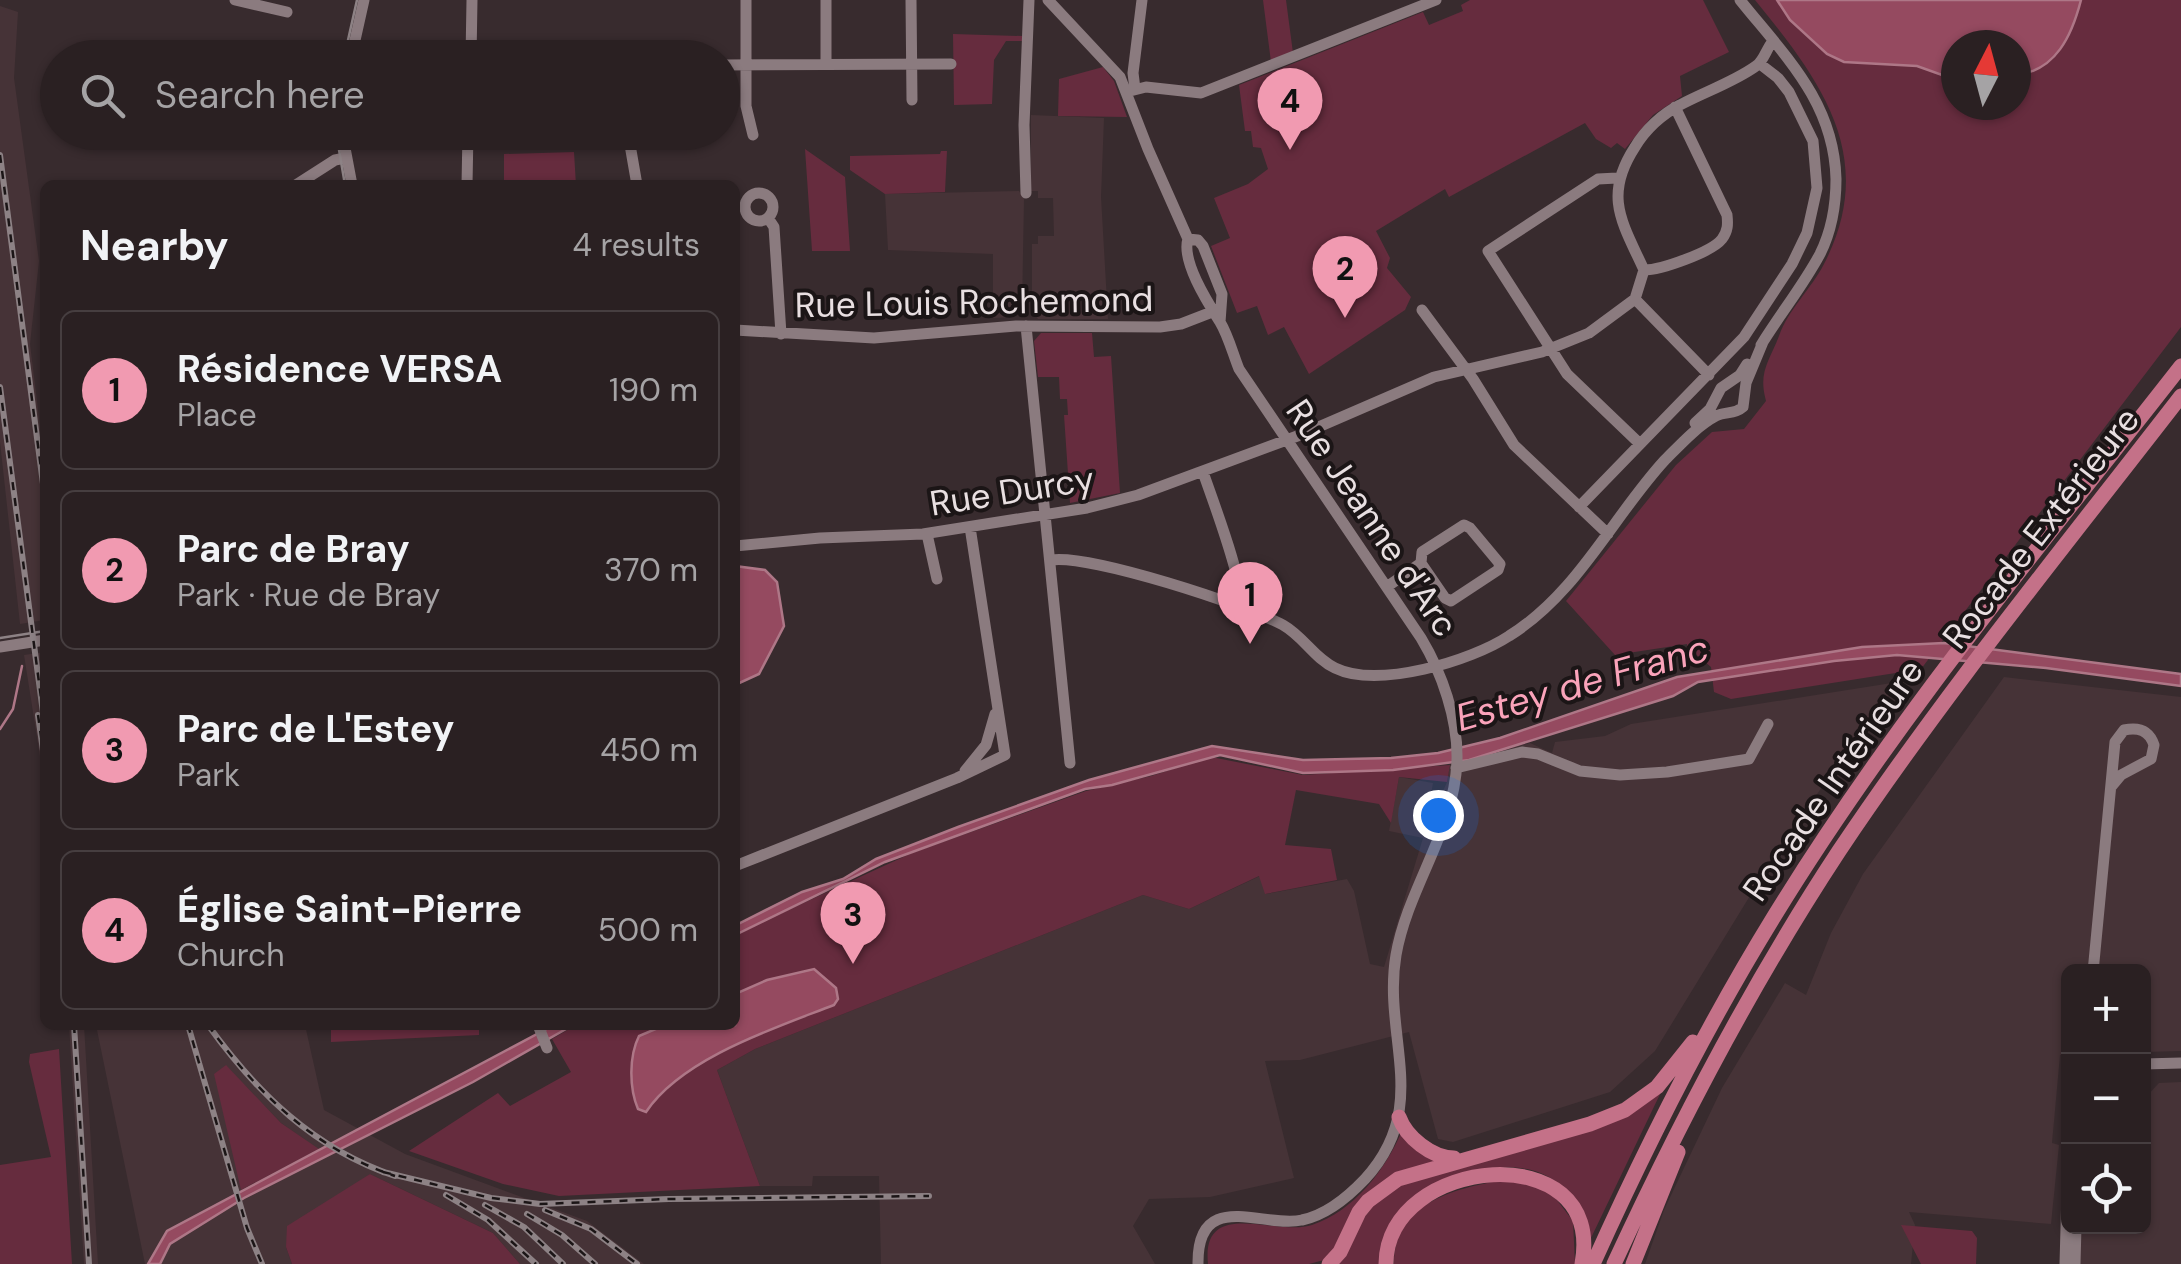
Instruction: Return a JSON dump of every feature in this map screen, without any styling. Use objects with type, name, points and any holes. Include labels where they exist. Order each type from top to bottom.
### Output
[{"type":"highway","name":"Rocade Intérieure","points":[[1593,1264],[1643,1153],[1720,1007],[1820,846],[1973,632],[2181,366]]},
{"type":"highway","name":"Rocade Extérieure","points":[[1614,1264],[1738,1015],[1838,852],[1968,672],[2181,396]]},
{"type":"highway","points":[[1329,1264],[1340,1252],[1358,1212],[1380,1190],[1407,1175],[1590,1124],[1625,1110],[1657,1087],[1720,1007]]},
{"type":"highway","points":[[1633,1264],[1671,1165],[1708,1090],[1738,1015]]},
{"type":"highway","points":[[1399,1117],[1403,1126],[1437,1156],[1468,1158]]},
{"type":"highway","points":[[1386,1264],[1389,1238],[1413,1206],[1458,1181],[1509,1174],[1548,1184],[1562,1195],[1582,1230],[1582,1264]]},
{"type":"street","points":[[235,0],[287,12]]},
{"type":"street","points":[[354,40],[364,0]]},
{"type":"street","points":[[471,40],[472,0]]},
{"type":"street","points":[[746,0],[746,106],[753,135]]},
{"type":"street","points":[[826,0],[826,64]]},
{"type":"street","points":[[911,0],[912,100]]},
{"type":"street","points":[[1026,193],[1024,125],[1029,0]]},
{"type":"street","points":[[1048,0],[1130,90],[1201,93],[1436,0]]},
{"type":"street","points":[[1130,90],[1142,0]]},
{"type":"street","points":[[1051,560],[1084,563],[1143,577],[1240,608],[1297,634],[1320,659],[1348,674],[1384,676],[1436,665],[1510,636],[1540,613],[1571,578],[1665,451],[1740,375],[1822,249],[1836,183],[1834,155],[1823,112],[1800,72],[1740,0]]},
{"type":"street","points":[[1722,390],[1636,300],[1644,270],[1622,219],[1617,178],[1648,130],[1675,108],[1760,64],[1773,41]]},
{"type":"street","points":[[740,65],[951,64]]},
{"type":"street","points":[[1579,507],[1751,328],[1799,254],[1815,208],[1817,172],[1809,130],[1789,92],[1760,64]]},
{"type":"street","name":"Rue Jeanne d'Arc","points":[[1130,90],[1148,149],[1188,239],[1186,251],[1239,368],[1388,586],[1436,665],[1457,747],[1447,814],[1407,914],[1396,957],[1394,1003],[1403,1086],[1399,1117],[1382,1156],[1347,1197],[1302,1221],[1227,1216],[1207,1231],[1198,1264]]},
{"type":"street","points":[[1644,270],[1668,265],[1717,244],[1728,228],[1727,215],[1675,108]]},
{"type":"street","points":[[344,150],[351,180]]},
{"type":"street","points":[[467,180],[468,150]]},
{"type":"street","points":[[632,150],[636,180]]},
{"type":"street","points":[[304,180],[345,158]]},
{"type":"street","points":[[1617,178],[1598,179],[1488,251],[1566,374],[1639,444]]},
{"type":"street","points":[[768,218],[774,227],[781,334]]},
{"type":"street","name":"Rue Durcy","points":[[740,546],[927,534],[1114,502],[1288,440],[1413,386],[1549,350],[1589,333],[1636,300]]},
{"type":"street","points":[[1422,310],[1514,445],[1606,532]]},
{"type":"street","name":"Rue Louis Rochemond","points":[[740,330],[874,338],[1026,326],[1160,327],[1216,318]]},
{"type":"street","points":[[1026,326],[1070,763]]},
{"type":"street","points":[[1606,532],[1672,453],[1712,419],[1744,407],[1747,379],[1763,342]]},
{"type":"street","points":[[1722,390],[1739,386],[1745,393]]},
{"type":"street","points":[[1722,390],[1718,408],[1726,413]]},
{"type":"street","points":[[1203,472],[1238,576],[1243,600],[1240,608]]},
{"type":"street","points":[[1388,586],[1421,563],[1422,552],[1464,525],[1500,567],[1452,601],[1445,598],[1421,563]]},
{"type":"street","points":[[740,864],[957,778],[1005,755],[970,527]]},
{"type":"street","points":[[927,534],[937,579]]},
{"type":"street","points":[[0,648],[40,641]]},
{"type":"street","points":[[957,778],[978,759],[986,745],[997,700]]},
{"type":"street","points":[[1456,765],[1530,752],[1587,772],[1667,772],[1745,761],[1754,754],[1768,724]]},
{"type":"street","points":[[2095,964],[2111,787],[2118,735],[2132,729],[2147,733],[2154,745],[2150,759],[2121,775],[2111,787]]},
{"type":"street","points":[[540,1030],[546,1044]]},
{"type":"street","points":[[2151,1064],[2181,1063]]},
{"type":"street","points":[[2064,1264],[2065,1234]]},
{"type":"street","points":[[2075,1264],[2076,1234]]},
{"type":"shaded area","points":[[1263,0],[1286,0],[1293,53],[1271,62]]},
{"type":"shaded area","points":[[1470,0],[1703,0],[1729,52],[1680,76],[1682,96],[1653,115],[1625,149],[1617,143],[1611,148],[1596,139],[1585,123],[1449,197],[1445,189],[1376,231],[1390,258],[1387,268],[1411,297],[1405,310],[1309,374],[1284,327],[1268,335],[1257,306],[1237,313],[1211,246],[1230,238],[1214,198],[1248,184],[1268,169],[1261,148],[1253,147],[1251,131],[1245,131],[1239,85],[1423,12],[1429,25],[1463,11],[1461,5]]},
{"type":"shaded area","points":[[1755,0],[2181,0],[2181,327],[1921,669],[1731,699],[1714,692],[1711,667],[1687,644],[1615,655],[1566,601],[1676,465],[1712,432],[1744,429],[1766,401],[1763,382],[1768,360],[1788,317],[1824,264],[1840,225],[1846,189],[1844,155],[1835,122],[1801,60]]},
{"type":"shaded area","points":[[1777,0],[2081,0],[2060,49],[2042,67],[2031,72],[2031,30],[1941,30],[1941,75],[1917,66],[1844,62],[1827,54],[1790,20]]},
{"type":"shaded area","points":[[0,6],[18,12],[14,78],[39,261],[30,344],[40,426],[40,621],[20,624],[0,442]]},
{"type":"shaded area","points":[[953,34],[1022,36],[1022,41],[1006,41],[994,60],[992,104],[954,105]]},
{"type":"shaded area","points":[[1103,67],[1114,81],[1127,117],[1058,116],[1059,79]]},
{"type":"shaded area","points":[[1031,115],[1104,118],[1101,197],[1108,319],[1038,319],[1032,311],[1032,244],[1038,244],[1038,236],[1054,236],[1053,198],[1038,198],[1038,191],[1031,191]]},
{"type":"shaded area","points":[[805,149],[845,177],[850,251],[812,251]]},
{"type":"shaded area","points":[[947,151],[945,192],[885,194],[850,170],[850,156]]},
{"type":"shaded area","points":[[574,152],[576,180],[504,180],[504,154]]},
{"type":"shaded area","points":[[1019,191],[1024,199],[1022,309],[1013,317],[993,318],[993,254],[888,250],[885,194]]},
{"type":"shaded area","points":[[1041,333],[1092,333],[1094,357],[1111,356],[1120,493],[1070,503],[1064,415],[1068,415],[1067,399],[1060,399],[1059,377],[1038,377],[1034,341]]},
{"type":"shaded area","points":[[740,567],[765,570],[777,582],[784,626],[759,674],[740,683]]},
{"type":"shaded area","points":[[1944,643],[2181,674],[2181,686],[2046,668],[1897,655],[1698,682],[1673,696],[1469,760],[1393,770],[1303,773],[1220,755],[1085,789],[885,862],[740,933],[740,923],[802,892],[843,879],[876,859],[1089,780],[1212,746],[1303,760],[1438,753],[1500,738],[1677,677],[1862,647]]},
{"type":"shaded area","points":[[40,653],[40,756],[24,655]]},
{"type":"shaded area","points":[[2004,677],[2181,697],[2181,1051],[2151,1052],[2151,964],[2061,964],[2061,1055],[2052,1143],[2059,1145],[2051,1224],[1909,1212],[1915,1225],[1911,1264],[1645,1264],[1664,1210],[1722,1088],[1785,983],[1806,995],[1831,933],[1863,874]]},
{"type":"shaded area","points":[[1898,682],[1786,837],[1655,1051],[1610,1092],[1453,1142],[1438,1139],[1409,1032],[1300,1060],[1265,1061],[1294,1178],[1210,1197],[1149,1199],[1133,1226],[1155,1264],[881,1264],[879,1176],[813,1176],[812,1186],[760,1186],[717,1070],[755,1049],[1143,895],[1189,909],[1260,876],[1266,894],[1347,879],[1354,891],[1370,964],[1384,967],[1423,838],[1389,831],[1399,777],[1433,783],[1424,835],[1447,782],[1450,765],[1530,743],[1552,753],[1555,742],[1605,736],[1631,724]]},
{"type":"shaded area","points":[[1211,757],[1303,775],[1450,765],[1447,782],[1399,777],[1391,823],[1379,804],[1296,790],[1285,845],[1331,849],[1337,880],[1265,894],[1259,876],[1189,909],[1143,895],[755,1049],[717,1070],[760,1186],[559,1196],[503,1184],[409,1151],[498,1093],[510,1106],[571,1072],[552,1039],[567,1030],[740,1030],[740,933],[751,927],[912,853],[1086,791]]},
{"type":"shaded area","points":[[814,969],[836,988],[838,999],[834,1005],[706,1060],[662,1093],[646,1112],[638,1109],[631,1072],[639,1036],[653,1030],[740,1030],[740,992],[767,980]]},
{"type":"shaded area","points":[[69,1030],[84,1030],[98,1264],[84,1264]]},
{"type":"shaded area","points":[[97,1030],[306,1030],[324,1110],[405,1154],[587,1221],[644,1264],[520,1264],[493,1233],[370,1174],[286,1247],[292,1264],[145,1264]],"holes":[[[225,1065],[281,1123],[318,1149],[242,1190]]]},
{"type":"shaded area","points":[[331,1030],[479,1030],[479,1035],[331,1042]]},
{"type":"shaded area","points":[[545,1030],[564,1030],[473,1082],[244,1198],[170,1244],[160,1264],[148,1264],[167,1231]]},
{"type":"shaded area","points":[[59,1049],[72,1264],[0,1264],[0,1165],[51,1157],[30,1054]]},
{"type":"shaded area","points":[[226,1065],[281,1123],[319,1149],[241,1190],[214,1074]]},
{"type":"shaded area","points":[[2181,1082],[2181,1264],[2079,1264],[2081,1234],[2151,1234],[2151,1092],[2159,1083]]},
{"type":"shaded area","points":[[1662,1090],[1590,1240],[1578,1207],[1555,1181],[1529,1170],[1499,1167],[1455,1176],[1431,1189],[1390,1227],[1382,1264],[1335,1264],[1364,1210],[1404,1180],[1568,1135]]},
{"type":"shaded area","points":[[1402,1131],[1441,1161],[1398,1175],[1336,1253],[1309,1264],[1208,1264],[1209,1243],[1216,1231],[1229,1225],[1312,1225],[1341,1210],[1377,1174]]},
{"type":"shaded area","points":[[370,1174],[493,1233],[520,1264],[292,1264],[286,1247],[287,1226]]},
{"type":"shaded area","points":[[1508,1179],[1550,1191],[1573,1221],[1575,1264],[1394,1264],[1397,1242],[1417,1211],[1450,1193]]},
{"type":"shaded area","points":[[1901,1225],[1972,1231],[1977,1238],[1976,1264],[1921,1264]]},
{"type":"waterway","points":[[0,729],[13,709],[22,666]]},
{"type":"tram line","points":[[348,40],[357,0]]},
{"type":"tram line","points":[[339,150],[344,180]]},
{"type":"tram line","points":[[0,638],[40,632]]},
{"type":"railway","points":[[0,155],[40,461]]},
{"type":"railway","points":[[0,387],[40,690]]},
{"type":"railway","points":[[38,715],[40,729]]},
{"type":"railway","points":[[74,1030],[89,1264]]},
{"type":"railway","points":[[189,1030],[247,1228],[262,1264]]},
{"type":"railway","points":[[212,1030],[246,1073],[289,1116],[338,1151],[395,1176]]},
{"type":"railway","points":[[383,1172],[491,1198],[540,1204],[929,1196]]},
{"type":"railway","points":[[446,1195],[488,1220],[536,1264]]},
{"type":"railway","points":[[485,1205],[524,1227],[563,1264]]},
{"type":"railway","points":[[545,1210],[591,1229],[637,1264]]},
{"type":"railway","points":[[527,1214],[562,1235],[595,1264]]},
{"type":"place","name":"Église Saint-Pierre","points":[[1290,150]]},
{"type":"place","name":"Parc de Bray","points":[[1345,318]]},
{"type":"place","name":"Résidence VERSA","points":[[1250,644]]},
{"type":"place","name":"Parc de L'Estey","points":[[853,964]]},
{"type":"water label","name":"Estey de Franc","points":[[1582,683]]}]
